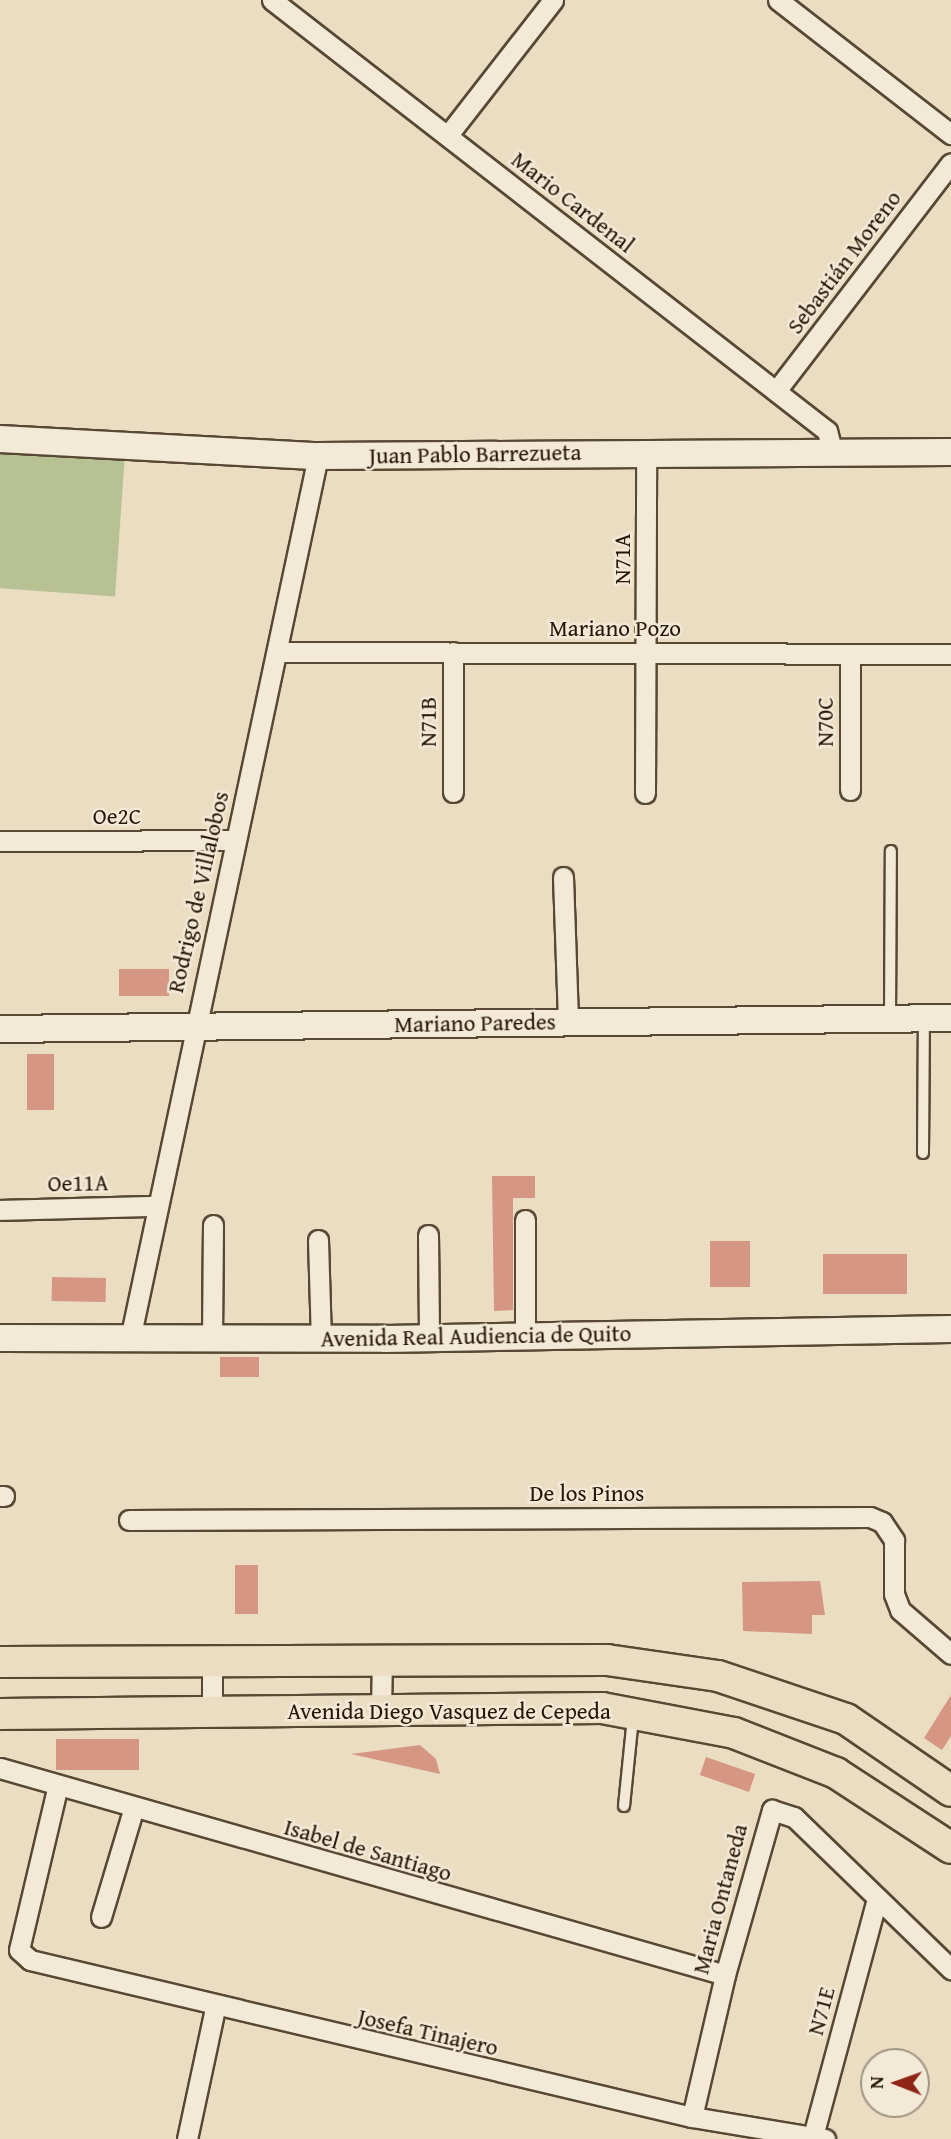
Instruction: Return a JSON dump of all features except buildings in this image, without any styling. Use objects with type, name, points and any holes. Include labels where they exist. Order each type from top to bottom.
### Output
[{"type":"main road","name":"Juan Pablo Barrezueta","points":[[0,439],[318,456],[646,451],[951,452]]},
{"type":"main road","name":"Mariano Paredes","points":[[0,1029],[951,1018]]},
{"type":"main road","name":"Avenida Real Audiencia de Quito","points":[[0,1338],[429,1338],[951,1329]]},
{"type":"main road","points":[[0,1662],[212,1659],[607,1660],[719,1676],[846,1719],[951,1791]]},
{"type":"main road","name":"Avenida Diego Vasquez de Cepeda","points":[[0,1714],[603,1708],[733,1733],[836,1773],[951,1848]]},
{"type":"street","name":"Mario Cardenal","points":[[272,0],[827,430],[832,450]]},
{"type":"street","points":[[448,135],[553,0]]},
{"type":"street","points":[[778,0],[951,134]]},
{"type":"street","name":"Sebastián Moreno","points":[[776,391],[951,163]]},
{"type":"street","name":"N71A","points":[[645,793],[646,451]]},
{"type":"street","name":"Rodrigo de Villalobos","points":[[130,1339],[192,1026],[279,652],[318,456]]},
{"type":"street","name":"Mariano Pozo","points":[[279,652],[951,654]]},
{"type":"street","name":"N71B","points":[[453,652],[453,792]]},
{"type":"street","name":"N70C","points":[[850,654],[850,790]]},
{"type":"street","name":"Oe2C","points":[[0,841],[234,840]]},
{"type":"street","points":[[563,877],[568,1022]]},
{"type":"street","name":"Oe11A","points":[[0,1210],[158,1206]]},
{"type":"street","points":[[525,1220],[525,1336]]},
{"type":"street","points":[[212,1339],[213,1225]]},
{"type":"street","points":[[428,1235],[429,1338]]},
{"type":"street","points":[[318,1240],[321,1339]]},
{"type":"street","name":"De los Pinos","points":[[129,1520],[870,1517],[882,1522],[894,1540],[894,1594],[900,1610],[951,1654]]},
{"type":"street","points":[[212,1659],[212,1711]]},
{"type":"street","points":[[381,1710],[382,1659]]},
{"type":"street","name":"Isabel de Santiago","points":[[0,1769],[57,1789],[725,1975]]},
{"type":"street","name":"Josefa Tinajero","points":[[57,1789],[19,1950],[23,1956],[215,2008],[692,2117],[819,2138]]},
{"type":"street","points":[[101,1917],[133,1810]]},
{"type":"street","name":"Maria Ontaneda","points":[[692,2117],[725,1975],[772,1810],[794,1817],[951,1969]]},
{"type":"street","name":"N71E","points":[[819,2138],[877,1899]]},
{"type":"street","points":[[187,2139],[215,2008]]},
{"type":"lane","points":[[890,1018],[891,850]]},
{"type":"lane","points":[[923,1153],[924,1018]]},
{"type":"lane","points":[[624,1806],[633,1714]]},
{"type":"green space","points":[[0,449],[125,458],[115,596],[0,588]]}]
